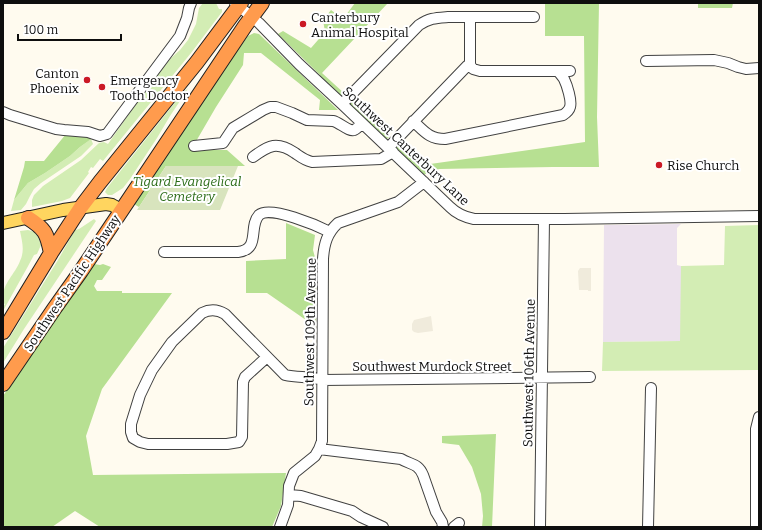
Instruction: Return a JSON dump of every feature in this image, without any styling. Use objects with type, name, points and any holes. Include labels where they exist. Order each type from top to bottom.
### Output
[{"type":"highway","name":"Southwest Pacific Highway","points":[[3,384],[262,3]]},
{"type":"highway","points":[[3,332],[81,207],[197,62],[238,4]]},
{"type":"highway","points":[[28,218],[37,224],[48,237],[51,253]]},
{"type":"main road","points":[[3,222],[63,210],[106,204],[112,205],[121,210]]},
{"type":"street","points":[[3,112],[56,129],[88,132],[100,136],[107,134],[180,36],[191,3]]},
{"type":"street","name":"Southwest Canterbury Lane","points":[[238,4],[390,150],[456,212],[464,217],[474,219],[544,219],[759,216]]},
{"type":"street","points":[[342,104],[419,25],[427,20],[436,18],[470,17],[534,17]]},
{"type":"street","points":[[470,17],[470,65],[473,69],[480,72],[570,72]]},
{"type":"street","points":[[646,62],[714,60],[746,69],[759,68]]},
{"type":"street","points":[[253,157],[268,147],[281,146],[302,159],[312,162],[381,159],[413,121],[466,66],[470,65]]},
{"type":"street","points":[[413,121],[432,138],[445,139],[563,115],[570,108],[570,100],[563,78],[558,72]]},
{"type":"street","points":[[194,146],[223,143],[233,128],[270,107],[276,107],[307,120],[337,122],[352,130],[355,130],[362,123]]},
{"type":"street","points":[[164,252],[244,251],[252,242],[258,216],[264,213],[287,215],[330,232],[338,223],[398,202],[424,182]]},
{"type":"street","name":"Southwest 106th Avenue","points":[[540,527],[544,219]]},
{"type":"street","name":"Southwest 109th Avenue","points":[[319,449],[322,441],[324,255],[325,243],[330,232]]},
{"type":"street","name":"Southwest Murdock Street","points":[[267,357],[242,382],[242,437],[239,442],[228,444],[148,444],[133,438],[130,424],[140,395],[152,370],[172,342],[202,313],[212,310],[225,314],[285,375],[294,377],[314,377],[322,380],[590,377]]},
{"type":"street","points":[[648,527],[651,388]]},
{"type":"street","points":[[756,527],[756,428],[759,417]]},
{"type":"street","points":[[280,527],[288,505],[289,486],[294,473],[315,456],[319,449],[401,458],[407,463],[421,469],[436,512],[442,522],[443,527]]},
{"type":"street","points":[[289,495],[301,496],[352,511],[361,517],[383,527]]},
{"type":"shaded area","points":[[681,224],[677,228],[677,265],[681,266],[681,341],[603,342],[604,225]]},
{"type":"shaded area","points":[[580,268],[591,268],[591,291],[579,290],[578,271]]},
{"type":"shaded area","points":[[431,316],[433,331],[418,333],[412,330],[414,320]]},
{"type":"green space","points":[[203,3],[216,3],[219,9],[222,9],[222,12],[191,53],[103,161],[100,159],[93,168],[91,167],[88,172],[89,173],[70,198],[32,207],[34,195],[43,186],[81,160],[99,143],[104,142],[108,144],[150,84],[170,59],[188,40],[196,24],[199,8]]},
{"type":"green space","points":[[355,3],[388,3],[322,73],[345,94],[342,98],[318,78],[320,75],[278,34],[283,31],[311,48],[325,32],[323,20],[331,10],[343,19]]},
{"type":"green space","points":[[545,3],[599,3],[597,117],[599,167],[439,169],[423,175],[390,148],[397,141],[423,165],[585,142],[584,36],[545,36]]},
{"type":"green space","points":[[698,3],[733,3],[732,8],[698,8]]},
{"type":"green space","points":[[254,33],[259,34],[338,110],[319,110],[320,100],[261,53],[244,53],[243,65],[191,150],[227,150],[245,166],[166,166],[139,207],[132,203],[203,97],[248,36]]},
{"type":"green space","points":[[188,88],[130,179],[123,188],[112,195],[108,195],[105,192],[107,188]]},
{"type":"green space","points":[[351,100],[390,136],[385,141],[346,105]]},
{"type":"green space","points":[[66,134],[94,137],[70,156],[28,183],[14,200],[25,161],[44,161]]},
{"type":"green space","points":[[91,139],[93,144],[81,156],[34,189],[21,210],[11,211],[14,200],[28,183],[70,156]]},
{"type":"green space","name":"Tigard Evangelical Cemetery","points":[[166,166],[238,166],[220,210],[137,210]]},
{"type":"green space","points":[[94,219],[96,221],[3,363],[3,348],[75,230]]},
{"type":"green space","points":[[286,223],[315,235],[313,250],[316,261],[316,327],[267,293],[246,293],[246,261],[286,259]]},
{"type":"green space","points":[[759,225],[759,370],[602,371],[603,342],[680,341],[681,266],[724,265],[725,226]]},
{"type":"green space","points":[[28,230],[36,234],[41,245],[3,311],[5,304],[3,303],[3,297],[5,287],[22,257],[23,246],[20,231]]},
{"type":"green space","points":[[94,264],[103,264],[111,267],[102,280],[97,280],[94,286],[97,291],[122,291],[122,293],[172,293],[102,389],[86,436],[93,475],[286,473],[281,506],[272,527],[100,527],[75,511],[52,527],[3,527],[3,396],[74,290],[76,291]]},
{"type":"green space","points":[[496,434],[492,527],[482,527],[483,516],[481,494],[472,467],[459,445],[442,443],[442,436]]},
{"type":"place","name":"Canterbury Animal Hospital","points":[[303,24]]},
{"type":"place","name":"Canton Phoenix","points":[[87,80]]},
{"type":"place","name":"Emergency Tooth Doctor","points":[[102,87]]},
{"type":"place","name":"Rise Church","points":[[659,165]]}]
